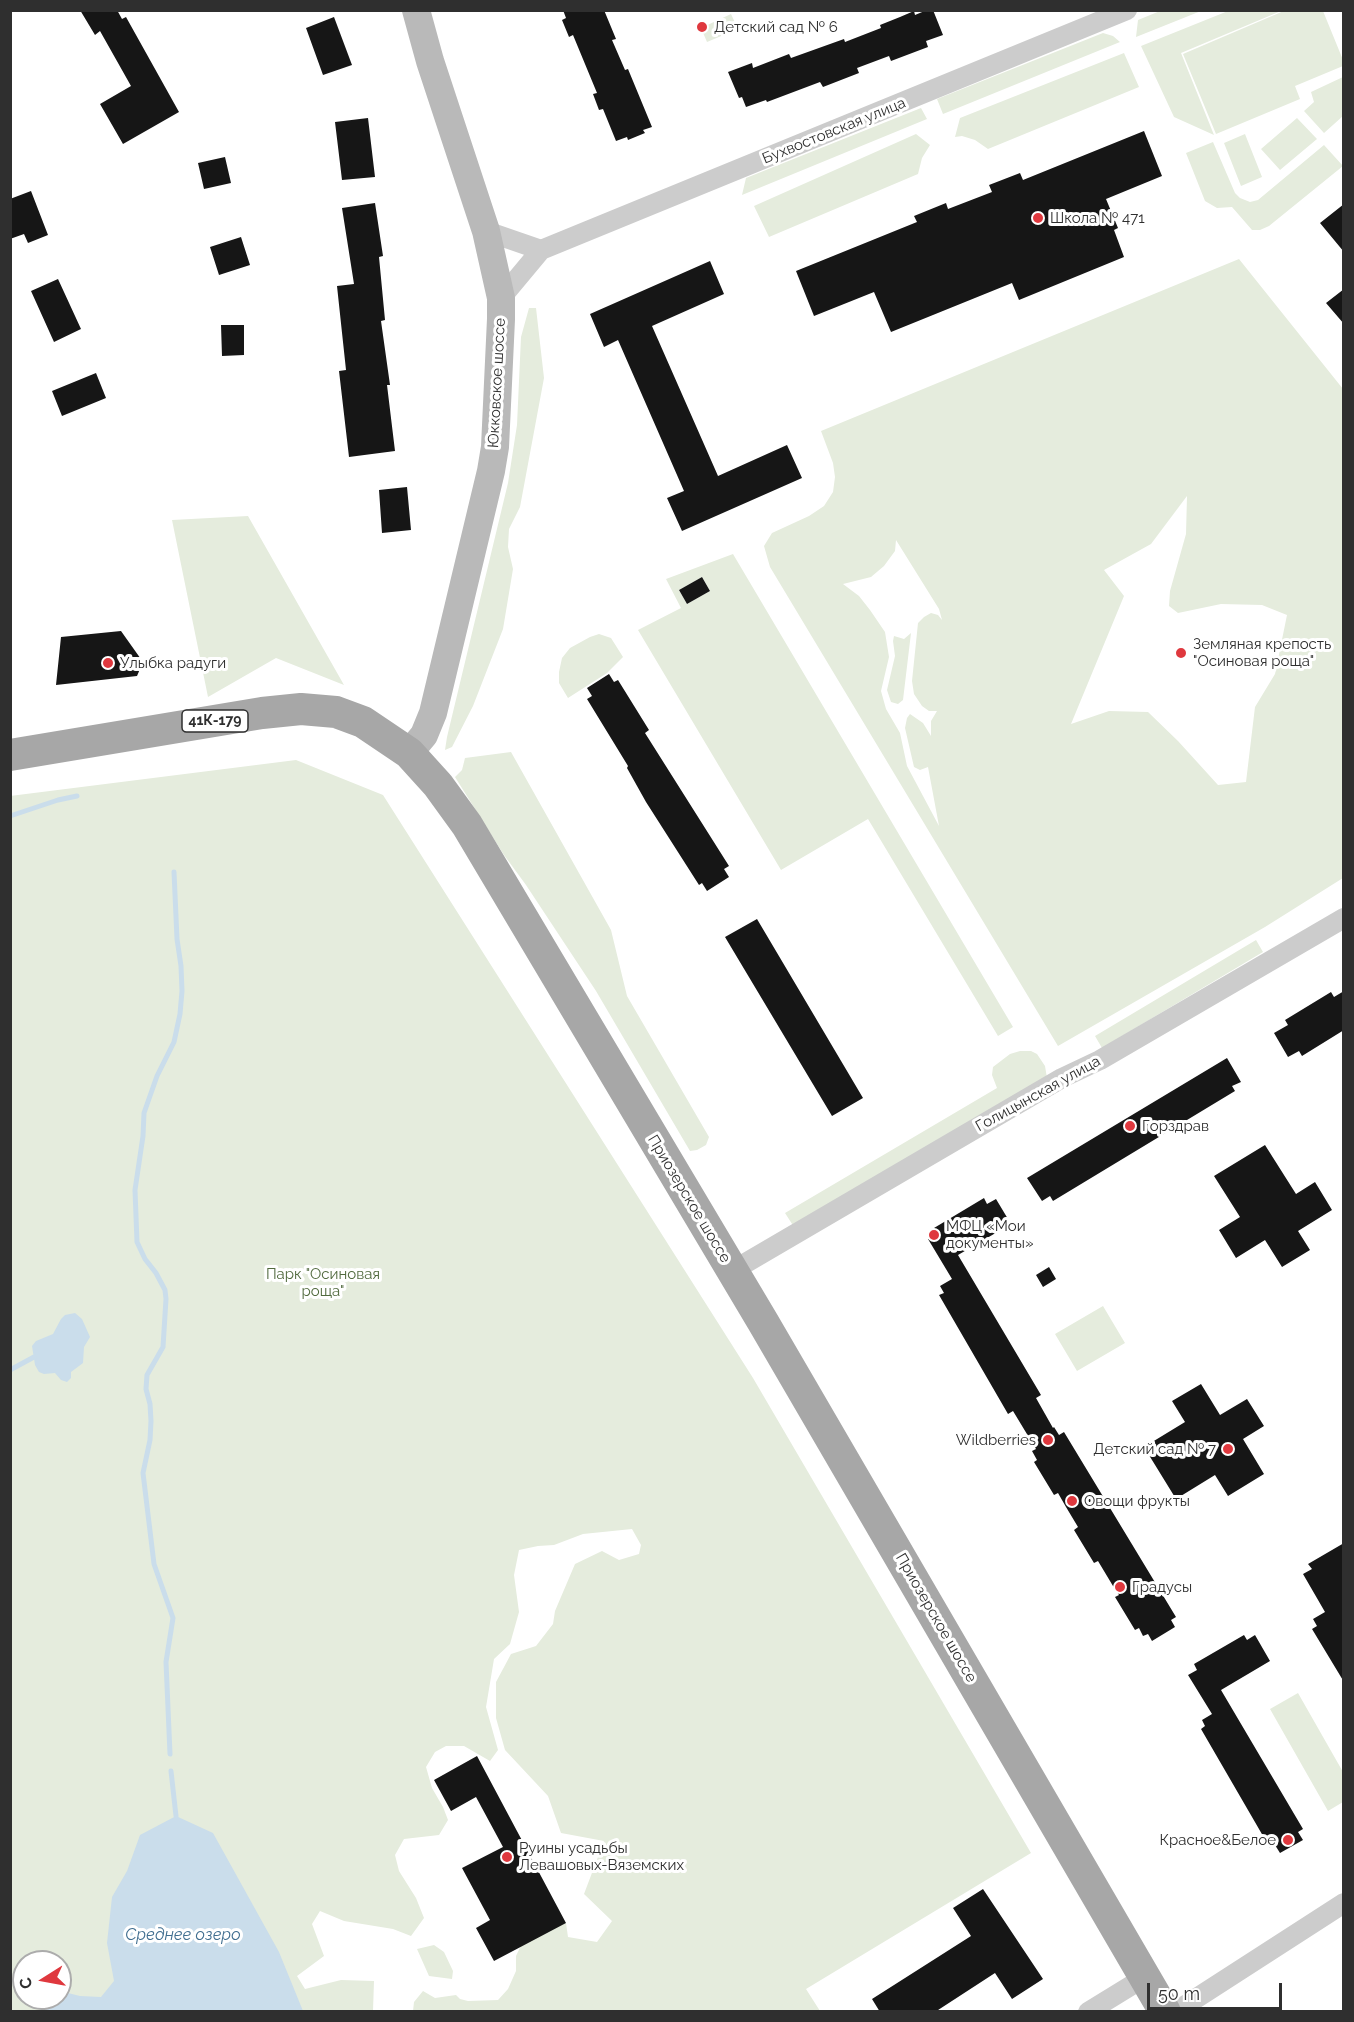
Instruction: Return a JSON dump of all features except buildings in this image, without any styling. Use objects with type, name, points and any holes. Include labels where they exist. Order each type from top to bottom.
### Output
[{"type":"main road","name":"Юкковское шоссе","points":[[409,753],[424,735],[434,713],[492,471],[501,298],[486,231],[430,61],[416,10]]},
{"type":"main road","name":"Приозерское шоссе","points":[[10,755],[262,713],[301,709],[336,712],[363,722],[409,753],[438,785],[467,825],[732,1271],[1165,2012]]},
{"type":"street","name":"Бухвостовская улица","points":[[501,298],[542,250],[1127,10]]},
{"type":"street","points":[[486,231],[542,250]]},
{"type":"street","name":"Голицынская улица","points":[[732,1271],[1344,918]]},
{"type":"street","points":[[1175,2012],[1344,1903]]},
{"type":"street","points":[[1088,2012],[1145,1977]]},
{"type":"green space","points":[[1286,10],[1323,11],[1343,60],[1343,66],[1295,86],[1300,99],[1216,134],[1183,54]]},
{"type":"green space","points":[[1160,11],[1201,11],[1136,37],[1138,20]]},
{"type":"green space","points":[[1228,11],[1281,11],[1181,53],[1214,135],[1174,117],[1141,46]]},
{"type":"green space","points":[[731,14],[738,29],[707,42],[701,28]]},
{"type":"green space","points":[[1103,33],[1113,36],[1120,42],[943,114],[937,99]]},
{"type":"green space","points":[[1124,53],[1139,87],[988,149],[975,140],[962,136],[955,137],[960,118]]},
{"type":"green space","points":[[1343,77],[1343,116],[1324,133],[1304,111],[1314,102],[1311,92]]},
{"type":"green space","points":[[921,108],[927,119],[742,195],[746,178]]},
{"type":"green space","points":[[1297,118],[1317,139],[1280,170],[1261,149]]},
{"type":"green space","points":[[916,134],[930,145],[922,158],[918,174],[769,237],[754,206]]},
{"type":"green space","points":[[1245,134],[1262,177],[1241,186],[1224,143]]},
{"type":"green space","points":[[1213,142],[1235,193],[1250,202],[1258,200],[1324,145],[1343,166],[1269,226],[1260,230],[1252,230],[1232,207],[1217,208],[1205,201],[1186,153]]},
{"type":"green space","points":[[1239,259],[1343,389],[1343,878],[1265,927],[1058,1046],[770,567],[764,546],[772,533],[809,516],[824,506],[833,492],[835,477],[833,463],[821,431]],"holes":[[[1187,496],[1186,534],[1170,591],[1169,606],[1178,613],[1221,604],[1262,605],[1287,615],[1275,674],[1255,707],[1246,782],[1218,785],[1148,712],[1109,711],[1071,724],[1124,596],[1104,570],[1151,544]],[[896,540],[939,609],[942,620],[938,615],[931,613],[918,623],[912,681],[914,694],[922,706],[929,711],[937,711],[931,721],[931,736],[923,723],[910,714],[905,728],[914,767],[920,770],[928,767],[939,826],[907,766],[900,733],[886,709],[881,691],[889,657],[885,632],[859,596],[843,584],[871,577],[884,566],[895,551]]]},
{"type":"green space","points":[[529,308],[536,308],[544,378],[520,507],[509,529],[508,547],[513,569],[503,629],[473,706],[452,747],[445,750],[508,483],[517,425],[521,337]]},
{"type":"green space","points":[[248,516],[344,685],[276,658],[208,697],[172,520]]},
{"type":"green space","points":[[733,554],[1013,1027],[998,1036],[868,819],[781,870],[638,630],[681,608],[666,579]],"holes":[[[702,577],[710,591],[687,604],[679,590]]]},
{"type":"green space","points":[[911,633],[903,700],[898,704],[891,702],[887,690],[895,656],[893,641],[894,636],[904,639]]},
{"type":"green space","points":[[599,634],[611,638],[623,657],[607,673],[568,698],[559,683],[562,658],[570,648]]},
{"type":"green space","points":[[511,752],[611,930],[627,996],[709,1137],[706,1145],[697,1150],[690,1151],[596,991],[504,855],[455,777],[462,770],[465,758]]},
{"type":"green space","name":"Парк \"Осиновая роща\"","points":[[296,760],[383,795],[753,1378],[1031,1853],[806,1989],[820,2011],[413,2011],[414,2002],[423,1991],[435,1998],[456,1995],[468,2001],[498,2000],[508,1989],[516,1971],[516,1956],[524,1939],[539,1931],[566,1923],[568,1937],[597,1942],[612,1921],[584,1894],[604,1841],[561,1833],[548,1796],[505,1750],[496,1718],[496,1682],[511,1654],[536,1646],[553,1624],[555,1611],[575,1564],[602,1551],[619,1560],[639,1554],[641,1545],[632,1529],[583,1534],[554,1545],[519,1550],[514,1575],[519,1612],[510,1644],[494,1659],[486,1707],[498,1750],[490,1761],[464,1746],[446,1746],[435,1752],[426,1767],[432,1788],[448,1820],[439,1835],[404,1839],[395,1855],[399,1871],[416,1898],[424,1918],[411,1936],[393,1929],[344,1921],[320,1911],[312,1924],[324,1956],[297,1976],[305,1989],[341,1980],[374,1981],[373,2011],[11,2011],[10,796]]},
{"type":"green space","points":[[1256,940],[1263,952],[1102,1048],[1095,1036]]},
{"type":"green space","points":[[1031,1051],[1037,1054],[1045,1066],[1047,1078],[794,1227],[785,1213],[997,1088],[992,1075],[993,1067],[1010,1054]]},
{"type":"green space","points":[[1103,1306],[1125,1343],[1077,1371],[1055,1334]]},
{"type":"green space","points":[[1298,1693],[1343,1772],[1343,1802],[1328,1811],[1270,1709]]},
{"type":"green space","points":[[434,1945],[444,1952],[453,1971],[452,1979],[429,1976],[417,1949]]},
{"type":"water","points":[[75,1313],[82,1319],[90,1337],[84,1347],[83,1363],[71,1372],[71,1378],[67,1382],[61,1380],[55,1373],[39,1372],[35,1365],[32,1346],[36,1341],[53,1334],[65,1315]]},
{"type":"water","name":"Среднее озеро","points":[[176,1816],[213,1833],[279,1952],[303,2011],[39,2011],[72,2010],[72,1994],[101,1997],[114,1981],[107,1943],[112,1897],[127,1871],[140,1835]]},
{"type":"waterway","points":[[10,816],[77,796]]},
{"type":"waterway","points":[[170,1754],[166,1662],[173,1618],[154,1564],[143,1473],[150,1440],[151,1421],[146,1389],[147,1375],[163,1347],[166,1299],[165,1290],[137,1242],[135,1190],[144,1113],[157,1076],[174,1042],[180,1014],[181,966],[177,939],[174,872]]},
{"type":"waterway","points":[[10,1370],[34,1357]]},
{"type":"waterway","points":[[171,1771],[176,1816]]},
{"type":"place","name":"Детский сад № 6","points":[[702,27]]},
{"type":"place","name":"Школа № 471","points":[[1038,218]]},
{"type":"place","name":"Земляная крепость \"Осиновая роща\"","points":[[1181,653]]},
{"type":"place","name":"Улыбка радуги","points":[[108,663]]},
{"type":"place","name":"Горздрав","points":[[1130,1126]]},
{"type":"place","name":"МФЦ «Мои документы»","points":[[934,1235]]},
{"type":"place","name":"Wildberries","points":[[1048,1440]]},
{"type":"place","name":"Детский сад № 7","points":[[1228,1449]]},
{"type":"place","name":"Овощи фрукты","points":[[1072,1501]]},
{"type":"place","name":"Градусы","points":[[1120,1587]]},
{"type":"place","name":"Красное&Белое","points":[[1288,1840]]},
{"type":"place","name":"Руины усадьбы Левашовых-Вяземских","points":[[507,1857]]}]
